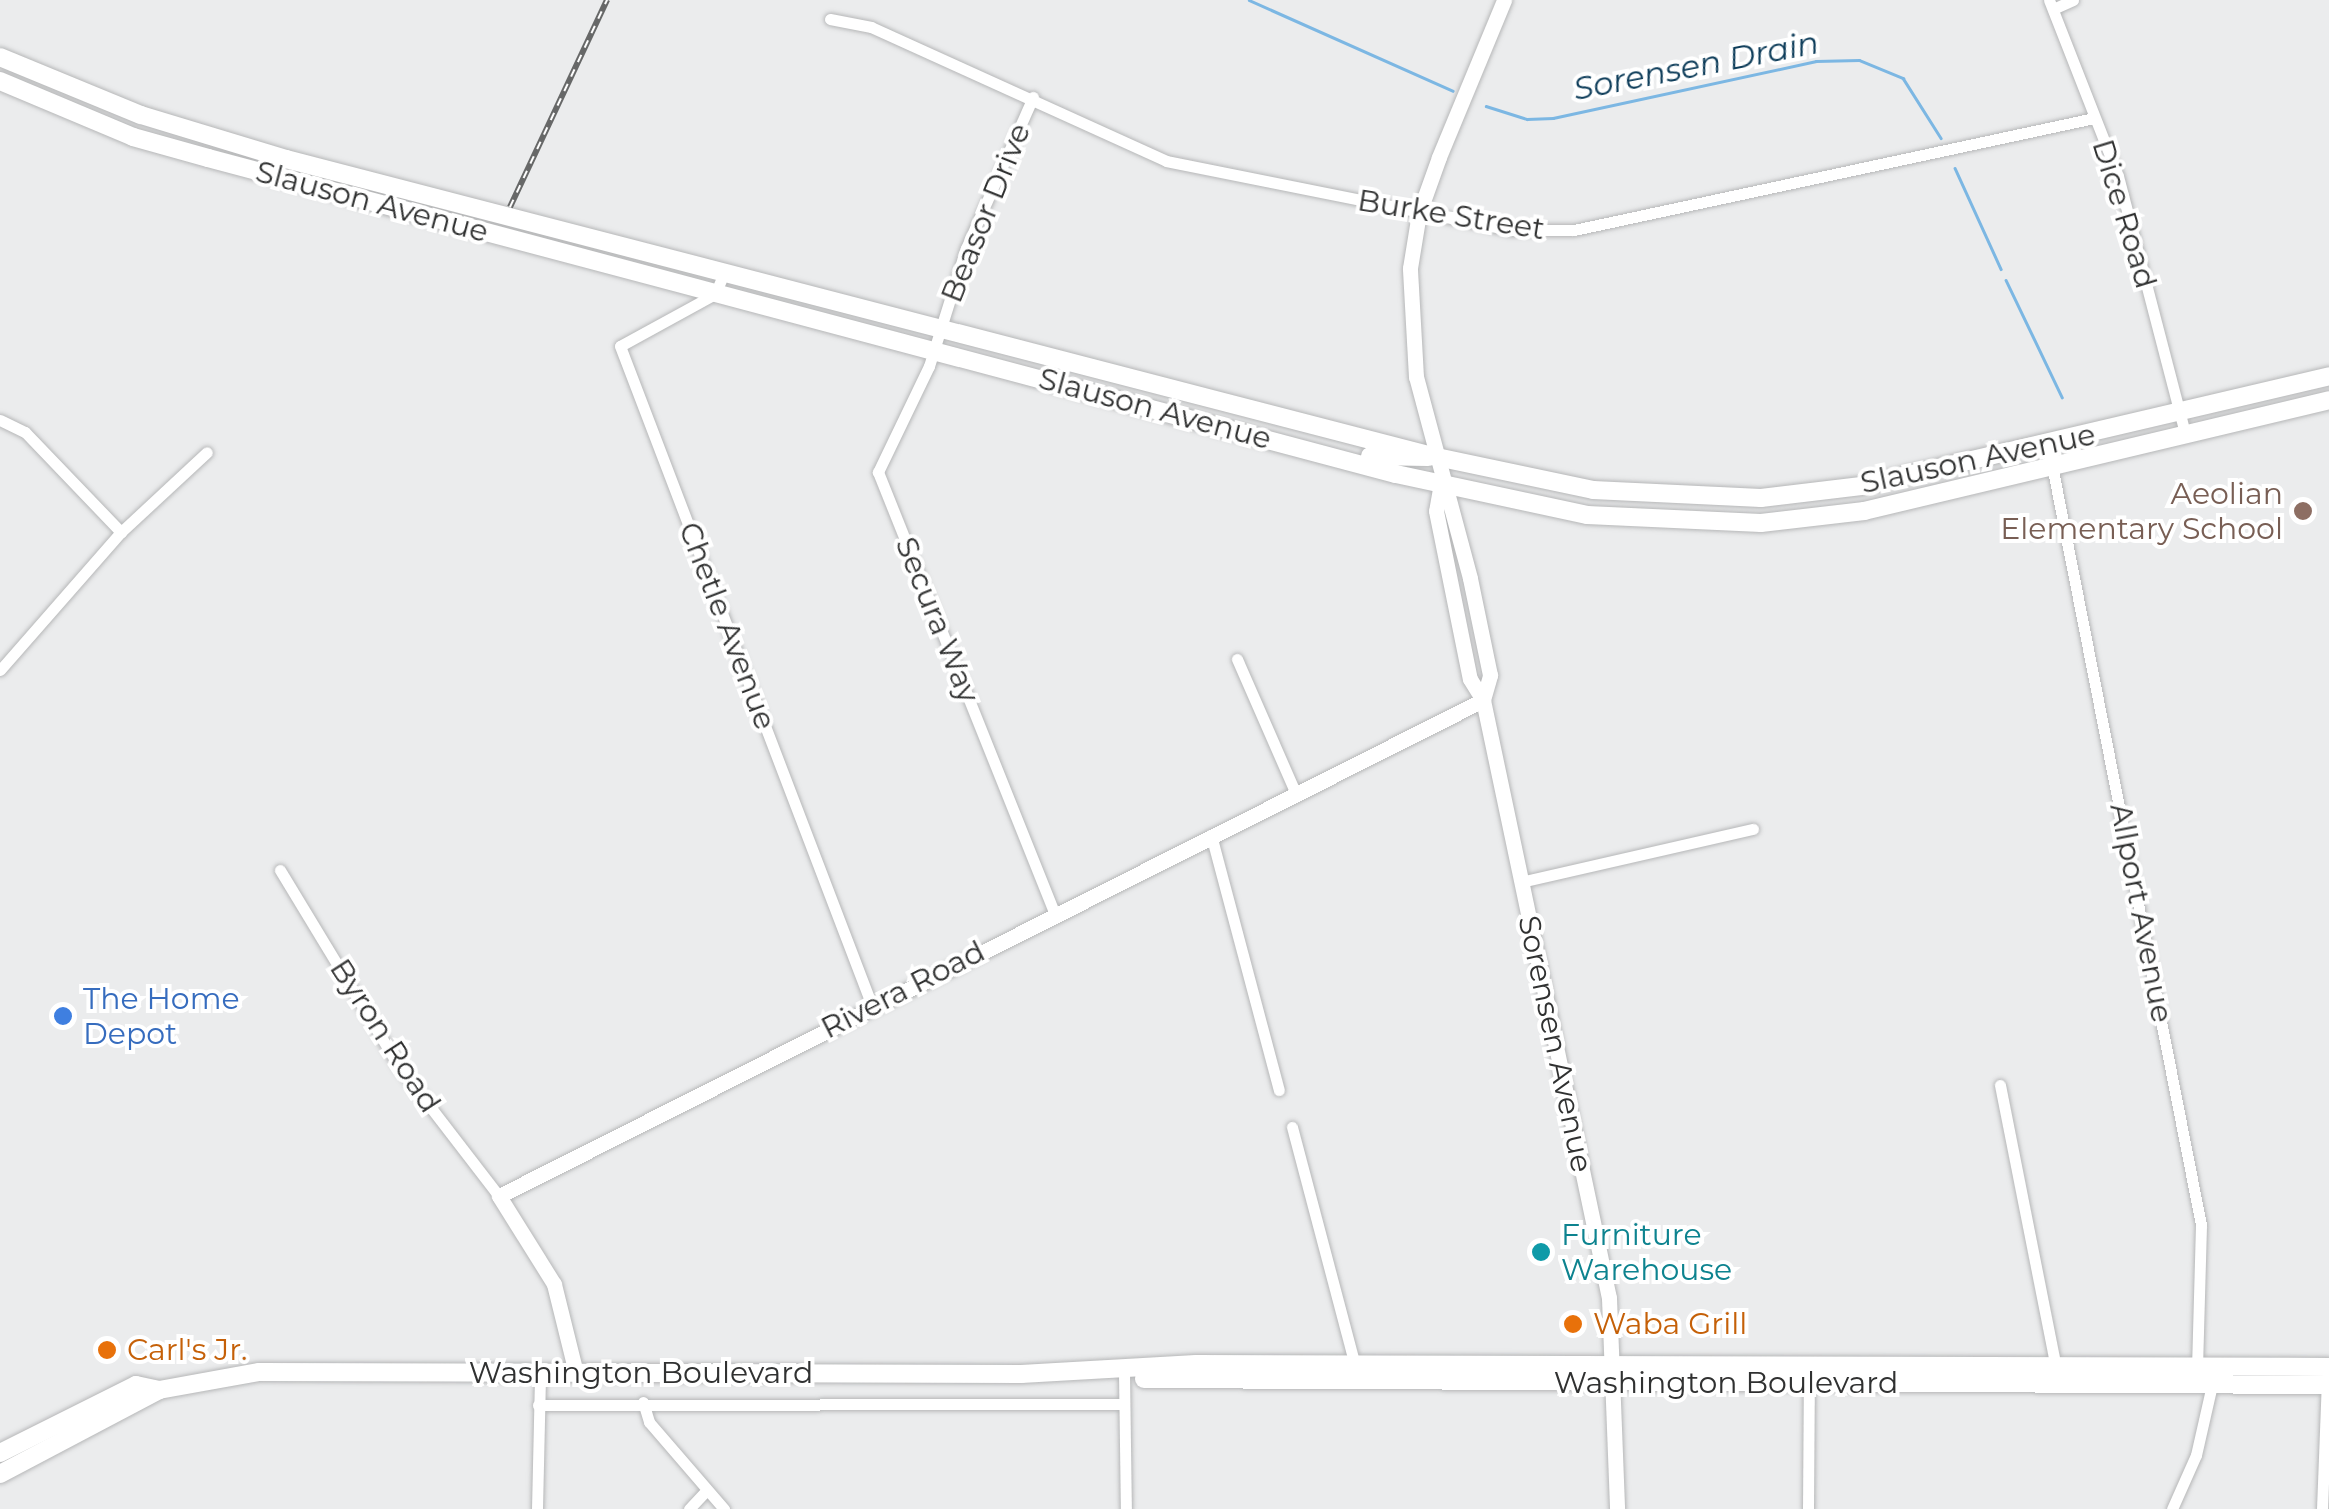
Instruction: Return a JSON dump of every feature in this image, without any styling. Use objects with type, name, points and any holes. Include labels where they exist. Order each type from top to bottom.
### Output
[{"type":"main road","name":"Slauson Avenue","points":[[0,57],[141,116],[286,159],[1432,456],[1578,487],[1761,498],[1862,486],[2185,434],[2329,400]]},
{"type":"main road","name":"Slauson Avenue","points":[[0,81],[133,137],[278,177],[1441,484],[1587,515],[1761,523],[1864,511],[2179,412],[2329,376]]},
{"type":"main road","points":[[278,177],[286,159]]},
{"type":"main road","points":[[370,202],[377,181]]},
{"type":"main road","points":[[1316,451],[1324,447],[1388,460],[1432,456]]},
{"type":"main road","points":[[1441,484],[1482,474],[1562,491],[1578,487]]},
{"type":"main road","name":"Washington Boulevard","points":[[0,1474],[159,1390],[260,1372],[1124,1373],[1196,1364],[1616,1374]]},
{"type":"main road","name":"Washington Boulevard","points":[[1810,1375],[2056,1367],[2206,1376]]},
{"type":"main road","name":"Washington Boulevard","points":[[1124,1373],[1152,1381],[1616,1374],[2328,1376]]},
{"type":"main road","name":"Washington Boulevard","points":[[0,1453],[136,1386],[159,1390]]},
{"type":"street","name":"Sorensen Avenue","points":[[1504,0],[1419,213],[1411,328],[1432,456],[1441,484],[1455,506],[1490,676],[1483,700],[1608,1298],[1616,1374],[1617,1509]]},
{"type":"street","points":[[2051,5],[2073,0]]},
{"type":"street","name":"Dice Road","points":[[2051,5],[2118,176],[2185,434]]},
{"type":"street","name":"Burke Street","points":[[830,19],[871,27],[1198,170],[1510,230],[1574,230],[2094,118]]},
{"type":"street","name":"Beasor Drive","points":[[941,330],[966,248],[1034,97]]},
{"type":"street","points":[[715,294],[724,273]]},
{"type":"street","name":"Chetle Avenue","points":[[715,294],[620,346],[872,1006]]},
{"type":"street","name":"Secura Way","points":[[941,330],[936,350],[878,472],[1054,912]]},
{"type":"street","points":[[0,420],[25,432],[121,532]]},
{"type":"street","points":[[0,670],[121,532],[207,452]]},
{"type":"street","name":"Allport Avenue","points":[[2051,454],[2201,1225],[2206,1376],[2196,1455],[2172,1509]]},
{"type":"street","points":[[1238,659],[1295,792]]},
{"type":"street","name":"Rivera Road","points":[[499,1196],[1054,912],[1483,700]]},
{"type":"street","points":[[1521,882],[1753,829]]},
{"type":"street","points":[[1211,835],[1279,1090]]},
{"type":"street","name":"Byron Road","points":[[280,870],[398,1065],[499,1196]]},
{"type":"street","points":[[2000,1085],[2056,1367]]},
{"type":"street","points":[[1292,1127],[1355,1365]]},
{"type":"street","points":[[499,1196],[554,1284],[576,1373]]},
{"type":"street","points":[[537,1509],[540,1373]]},
{"type":"street","points":[[1124,1373],[1126,1509]]},
{"type":"street","points":[[1808,1509],[1810,1375]]},
{"type":"street","points":[[2322,1509],[2328,1376]]},
{"type":"street","points":[[643,1402],[649,1422],[724,1509]]},
{"type":"street","name":"Washington Boulevard","points":[[538,1405],[1122,1404]]},
{"type":"street","points":[[689,1509],[706,1491]]},
{"type":"waterway","name":"Sorensen Drain","points":[[1249,0],[1453,91]]},
{"type":"waterway","name":"Sorensen Drain","points":[[1486,106],[1527,119],[1553,118],[1816,61],[1859,60],[1903,78],[1941,138]]},
{"type":"waterway","name":"Sorensen Drain","points":[[1955,168],[2001,269]]},
{"type":"waterway","name":"Sorensen Drain","points":[[2006,280],[2062,397]]},
{"type":"railway","points":[[510,207],[607,0]]},
{"type":"place","name":"Aeolian Elementary School","points":[[2303,511]]},
{"type":"place","name":"The Home Depot","points":[[63,1016]]},
{"type":"place","name":"Furniture Warehouse","points":[[1541,1252]]},
{"type":"place","name":"Waba Grill","points":[[1573,1324]]},
{"type":"place","name":"Carl's Jr.","points":[[107,1350]]}]
